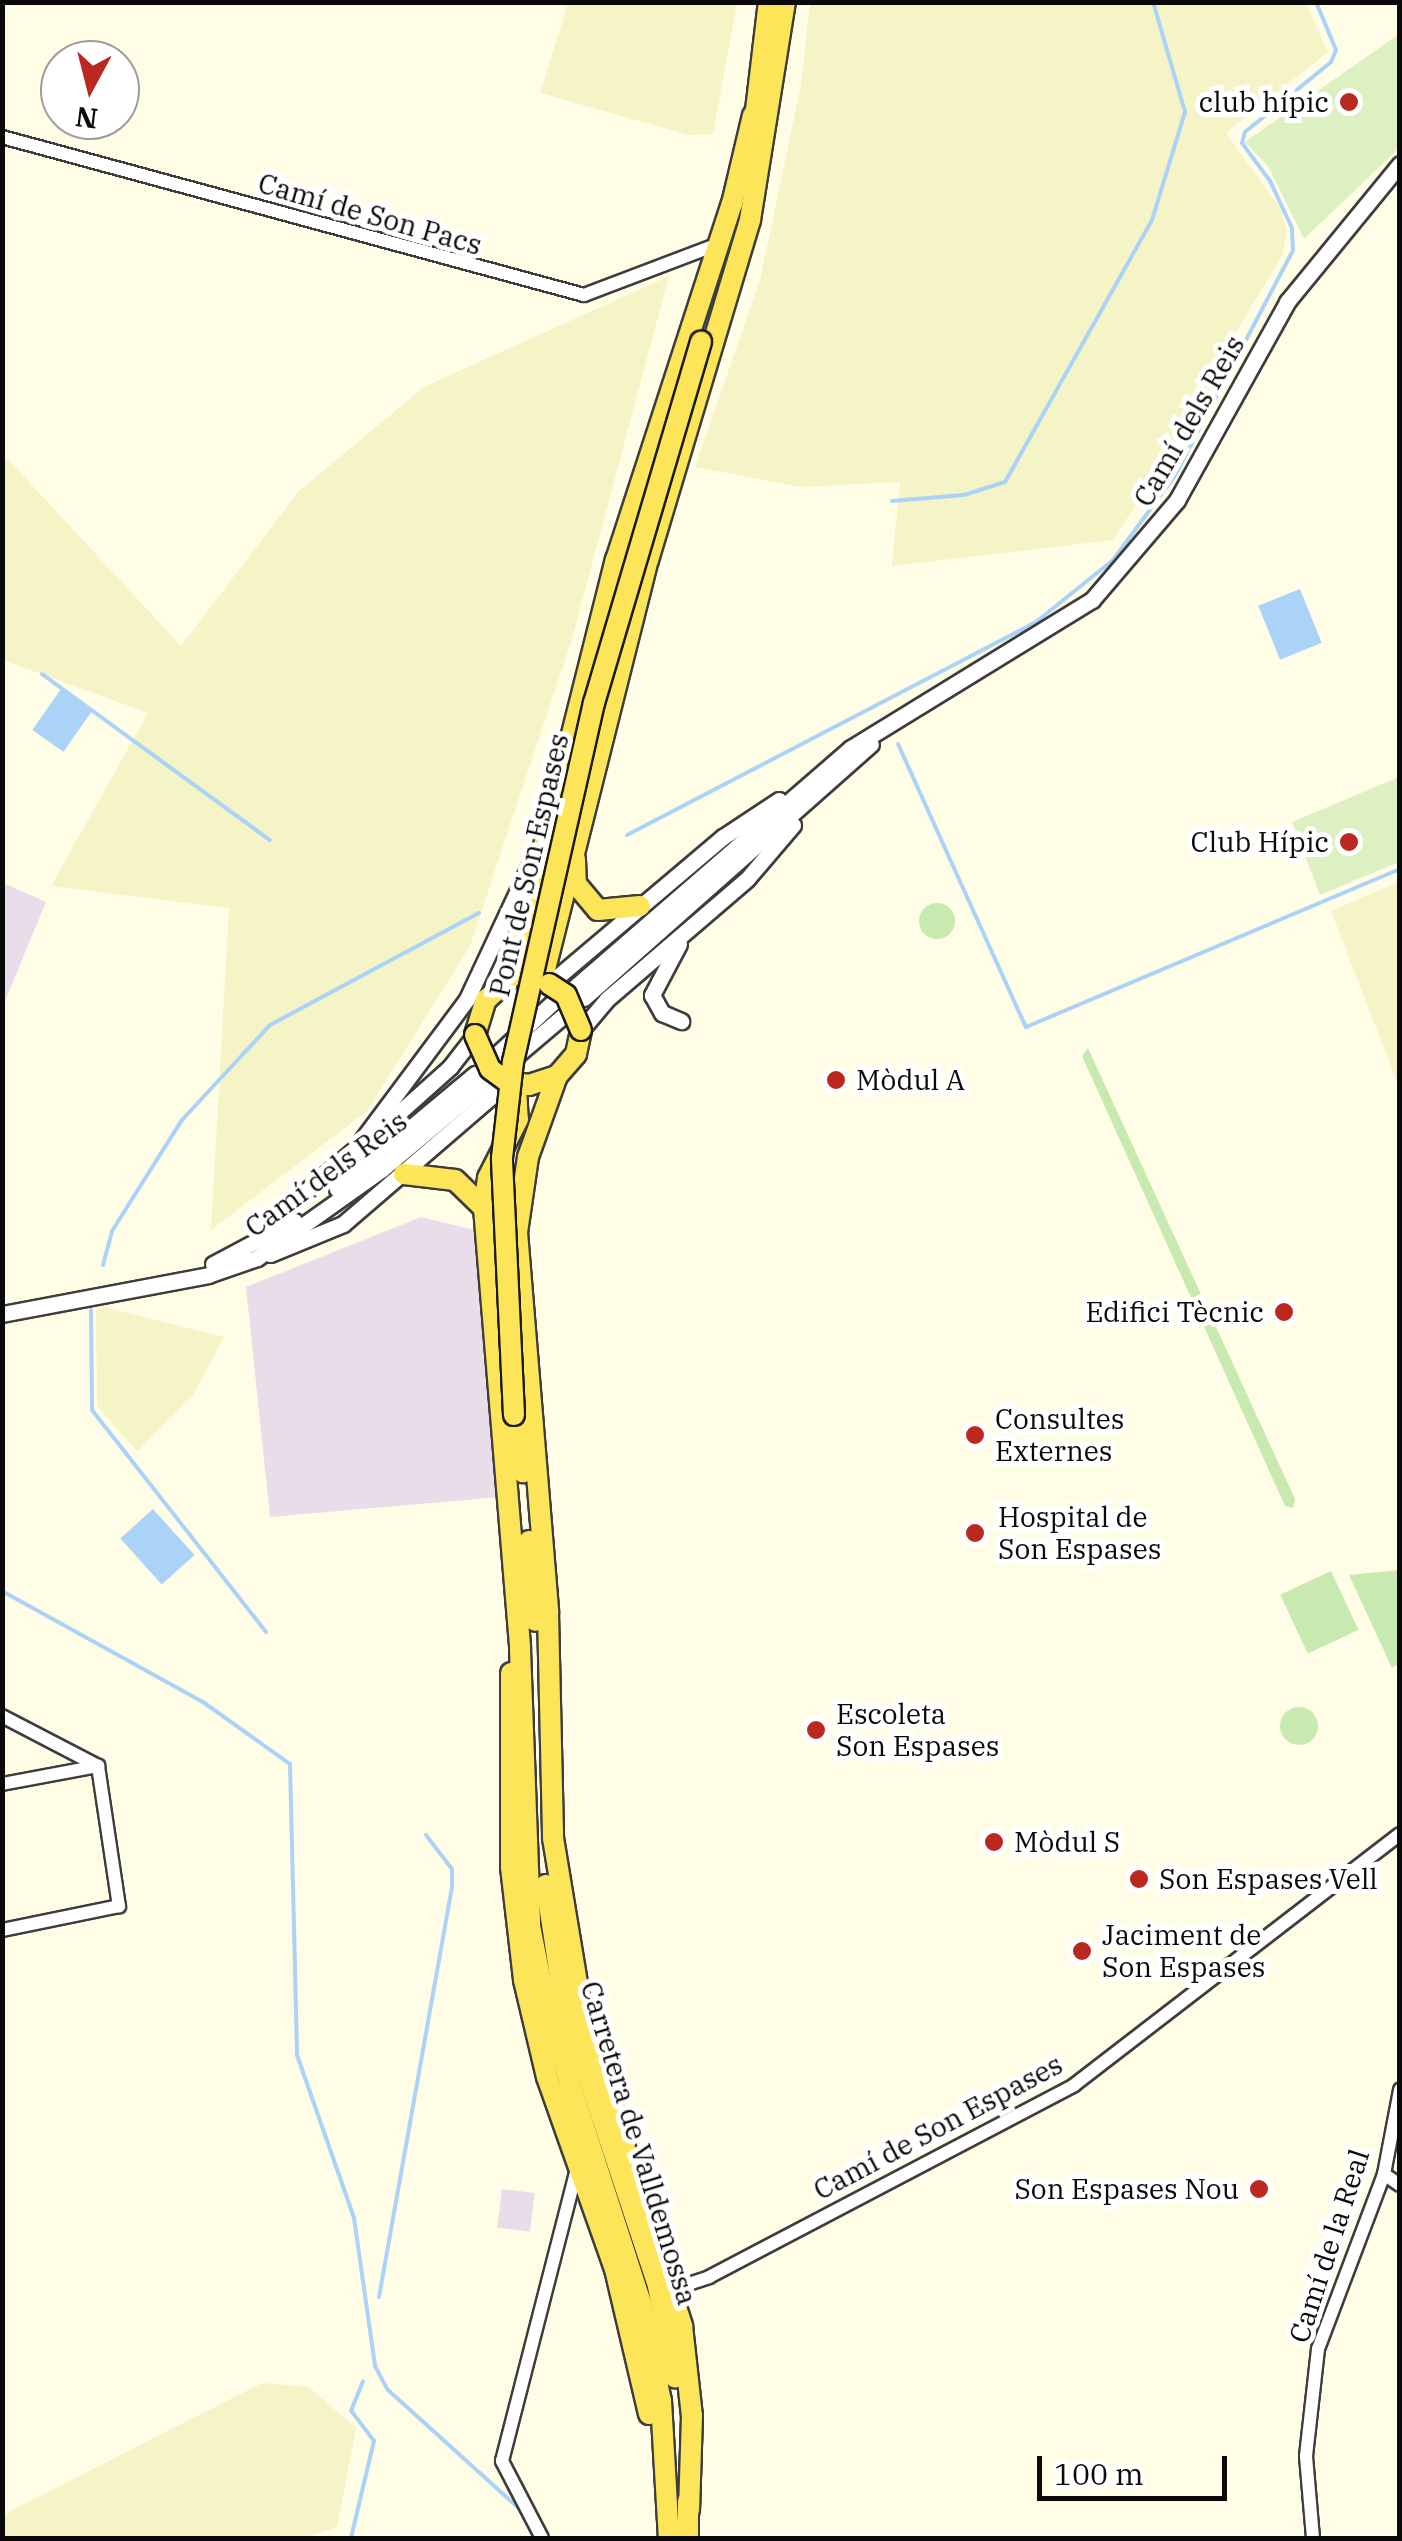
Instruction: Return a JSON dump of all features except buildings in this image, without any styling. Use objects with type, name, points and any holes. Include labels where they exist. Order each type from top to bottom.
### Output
[{"type":"main road","points":[[700,342],[743,182],[768,2]]},
{"type":"main road","points":[[552,996],[584,802],[757,181],[785,2]]},
{"type":"main road","points":[[557,1076],[490,1069],[475,1034],[486,1000],[504,985],[616,560],[720,242],[753,115]]},
{"type":"main road","points":[[700,342],[757,181]]},
{"type":"main road","name":"Pont de Son Espases","points":[[530,1646],[502,1158],[513,1062],[594,703],[700,342]]},
{"type":"main road","points":[[584,802],[576,884],[598,910],[640,906]]},
{"type":"main road","points":[[504,985],[552,996],[566,995],[581,1030],[576,1054],[557,1076],[528,1157],[518,1232],[548,1613],[560,1896],[582,2014],[673,2289],[692,2416],[688,2510]]},
{"type":"main road","points":[[506,1072],[518,1119],[488,1178],[484,1208],[514,1586],[507,1725],[520,1942],[533,2028],[627,2311],[668,2538]]},
{"type":"main road","points":[[404,1174],[455,1180],[484,1208]]},
{"type":"main road","points":[[530,1646],[534,1457]]},
{"type":"main road","points":[[514,1586],[530,1646]]},
{"type":"main road","name":"Carretera de Valldemossa","points":[[530,1646],[523,1690],[530,1926],[547,2012],[641,2303],[661,2401],[668,2538]]},
{"type":"main road","name":"Carretera de Valldemossa","points":[[530,1646],[544,1868],[554,1948],[564,2003],[658,2286],[684,2438],[688,2538]]},
{"type":"street","name":"Camí de Son Pacs","points":[[2,136],[584,296],[720,242]]},
{"type":"street","name":"Camí dels Reis","points":[[579,992],[805,795],[851,748],[886,732],[1092,600],[1140,550],[1177,500],[1287,302],[1400,164]]},
{"type":"street","points":[[256,1258],[344,1224],[404,1174],[506,1072],[552,996],[640,906],[723,837],[805,795]]},
{"type":"street","points":[[581,1030],[607,998],[746,879],[805,795]]},
{"type":"street","points":[[356,1148],[467,999],[545,836]]},
{"type":"street","points":[[680,1021],[662,1013],[652,995],[693,925]]},
{"type":"street","points":[[228,1257],[436,1081],[475,1034]]},
{"type":"street","name":"Camí dels Reis","points":[[2,1314],[182,1278],[256,1258],[381,1170],[480,1078],[298,1219],[182,1278]]},
{"type":"street","points":[[2,1716],[98,1766]]},
{"type":"street","points":[[2,1784],[98,1766]]},
{"type":"street","points":[[2,1930],[119,1906],[98,1766]]},
{"type":"street","name":"Camí de Son Espases","points":[[673,2289],[709,2276],[1074,2085],[1400,1834]]},
{"type":"street","name":"Camí de la Real","points":[[1313,2538],[1306,2456],[1318,2349],[1384,2174],[1400,2090]]},
{"type":"street","points":[[542,2538],[502,2461],[579,2163]]},
{"type":"street","points":[[1384,2174],[1400,2185]]},
{"type":"shaded area","points":[[3,883],[46,902],[3,1006]]},
{"type":"shaded area","points":[[421,1217],[479,1231],[500,1497],[270,1517],[246,1287]]},
{"type":"shaded area","points":[[502,2189],[535,2193],[530,2232],[497,2228]]},
{"type":"green space","points":[[568,3],[737,3],[713,134],[689,135],[540,93]]},
{"type":"green space","points":[[810,3],[1306,3],[1328,52],[1226,133],[1280,208],[1287,231],[1282,256],[1220,358],[1211,389],[1113,540],[892,566],[900,482],[801,487],[695,467],[760,280],[801,85]]},
{"type":"green space","name":"club hípic","points":[[1399,34],[1399,148],[1304,239],[1268,166],[1245,142]]},
{"type":"green space","points":[[669,276],[572,639],[470,946],[367,1111],[211,1230],[229,908],[51,886],[148,713],[3,660],[3,454],[181,646],[299,491],[424,387]]},
{"type":"green space","name":"Club Hípic","points":[[1399,777],[1399,862],[1320,895],[1292,822]]},
{"type":"green space","points":[[1399,882],[1399,1087],[1331,911]]},
{"type":"green space","points":[[937,903],[950,908],[955,921],[950,934],[937,939],[924,934],[919,921],[924,908]]},
{"type":"green space","points":[[1088,1048],[1295,1499],[1293,1508],[1285,1506],[1082,1056]]},
{"type":"green space","points":[[104,1307],[224,1337],[192,1397],[137,1451],[97,1406],[96,1309]]},
{"type":"green space","points":[[1399,1570],[1399,1663],[1392,1668],[1349,1575]]},
{"type":"green space","points":[[1331,1571],[1358,1630],[1308,1654],[1280,1595]]},
{"type":"green space","points":[[1299,1707],[1312,1713],[1318,1726],[1312,1739],[1299,1745],[1286,1739],[1280,1726],[1286,1713]]},
{"type":"green space","points":[[262,2383],[309,2387],[356,2428],[337,2527],[304,2538],[3,2538],[3,2515]]},
{"type":"water","points":[[1300,589],[1322,643],[1280,660],[1258,606]]},
{"type":"water","points":[[61,689],[92,711],[63,752],[32,730]]},
{"type":"water","points":[[153,1509],[194,1555],[162,1585],[120,1538]]},
{"type":"waterway","points":[[892,501],[964,495],[1005,482],[1152,220],[1185,112],[1153,2]]},
{"type":"waterway","points":[[627,835],[1036,622],[1113,560],[1174,477],[1293,250],[1292,228],[1270,181],[1242,143],[1245,132],[1331,62],[1336,50],[1316,2]]},
{"type":"waterway","points":[[42,674],[270,840]]},
{"type":"waterway","points":[[898,744],[1026,1027],[1400,869]]},
{"type":"waterway","points":[[103,1265],[112,1231],[182,1120],[270,1025],[479,913]]},
{"type":"waterway","points":[[91,1310],[92,1410],[266,1632]]},
{"type":"waterway","points":[[2,1591],[203,1702],[290,1764],[297,2055],[354,2218],[375,2366],[388,2390],[523,2512]]},
{"type":"waterway","points":[[379,2297],[452,1886],[452,1869],[426,1835]]},
{"type":"waterway","points":[[351,2538],[374,2441],[351,2411],[363,2381]]},
{"type":"place","name":"club hípic","points":[[1349,102]]},
{"type":"place","name":"Club Hípic","points":[[1349,842]]},
{"type":"place","name":"Mòdul A","points":[[836,1080]]},
{"type":"place","name":"Edifici Tècnic","points":[[1284,1312]]},
{"type":"place","name":"Consultes Externes","points":[[975,1435]]},
{"type":"place","name":"Hospital de Son Espases","points":[[975,1533]]},
{"type":"place","name":"Escoleta Son Espases","points":[[816,1730]]},
{"type":"place","name":"Mòdul S","points":[[994,1842]]},
{"type":"place","name":"Son Espases Vell","points":[[1139,1879]]},
{"type":"place","name":"Jaciment de Son Espases","points":[[1082,1951]]},
{"type":"place","name":"Son Espases Nou","points":[[1259,2189]]}]
